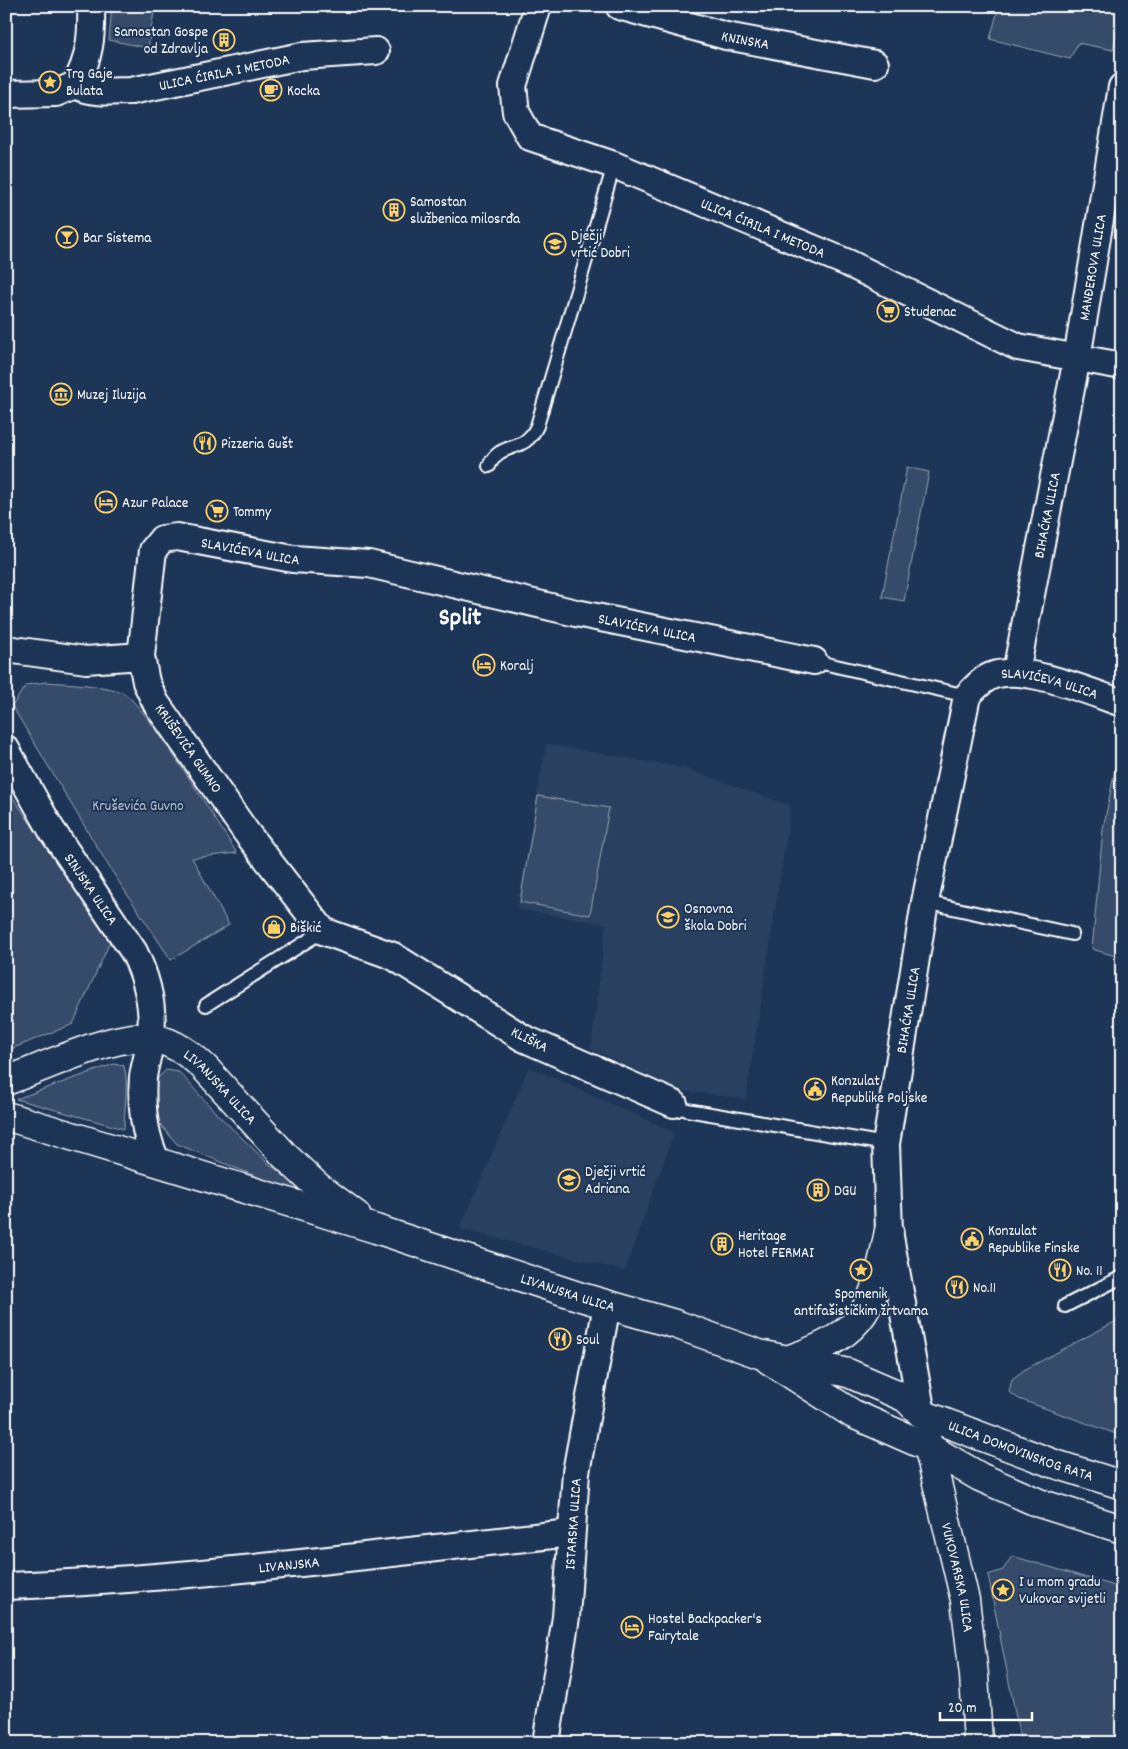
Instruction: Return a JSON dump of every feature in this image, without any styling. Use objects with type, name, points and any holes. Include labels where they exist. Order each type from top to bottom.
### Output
[{"type":"street","points":[[13,94],[56,93],[75,85],[88,56],[92,31],[91,6]]},
{"type":"street","name":"ULICA ĆIRILA I METODA","points":[[538,6],[513,86],[516,112],[530,137],[614,165],[848,263],[1018,347],[1122,366]]},
{"type":"street","name":"KNINSKA","points":[[619,6],[726,36],[875,64]]},
{"type":"street","name":"ULICA ĆIRILA I METODA","points":[[75,85],[86,90],[106,92],[131,91],[302,56],[376,51]]},
{"type":"street","name":"MANĐEROVA ULICA","points":[[1077,358],[1122,87]]},
{"type":"street","name":"BIHAĆKA ULICA","points":[[1016,672],[1077,358]]},
{"type":"street","name":"SLAVIĆEVA ULICA","points":[[162,539],[177,537],[293,559],[369,564],[576,613],[814,661]]},
{"type":"street","name":"KRUŠEVIĆA GUMNO","points":[[162,539],[153,550],[141,656],[146,682],[156,703],[246,832],[323,931]]},
{"type":"street","points":[[6,649],[59,658],[86,660],[141,656]]},
{"type":"street","name":"SLAVIĆEVA ULICA","points":[[967,696],[978,684],[994,675],[1016,672],[1036,675],[1122,703]]},
{"type":"street","name":"BIHAĆKA ULICA","points":[[922,1414],[889,1231],[886,1144],[925,902],[967,696]]},
{"type":"street","name":"SINJSKA ULICA","points":[[6,749],[51,829],[134,952],[142,969],[151,1012],[151,1038]]},
{"type":"street","name":"KLIŠKA","points":[[323,931],[393,956],[523,1038],[674,1104]]},
{"type":"street","points":[[6,1081],[112,1042],[151,1038],[144,1076],[143,1104],[148,1143],[156,1160]]},
{"type":"street","name":"LIVANJSKA ULICA","points":[[151,1038],[191,1055],[310,1180],[376,1229]]},
{"type":"street","name":"LIVANJSKA ULICA","points":[[6,1116],[156,1160],[376,1229],[608,1305],[675,1324],[759,1354],[790,1359],[848,1373],[906,1398],[922,1414]]},
{"type":"street","points":[[790,1359],[818,1350],[860,1320],[872,1299],[879,1279],[889,1231]]},
{"type":"street","name":"ISTARSKA ULICA","points":[[546,1743],[566,1617],[576,1472],[608,1305]]},
{"type":"street","name":"LIVANJSKA ULICA","points":[[759,1354],[853,1414],[928,1447]]},
{"type":"street","name":"VUKOVARSKA ULICA","points":[[922,1414],[928,1447],[965,1600],[974,1675],[978,1743]]},
{"type":"street","name":"ULICA DOMOVINSKOG RATA","points":[[922,1414],[1052,1462],[1122,1485]]},
{"type":"street","name":"ULICA DOMOVINSKOG RATA","points":[[928,1447],[1007,1490],[1122,1529]]},
{"type":"street","name":"LIVANJSKA","points":[[6,1586],[76,1584],[204,1573],[571,1533]]},
{"type":"lane","points":[[489,466],[494,456],[506,449],[526,442],[537,426],[614,165]]},
{"type":"lane","name":"SLAVIĆEVA ULICA","points":[[814,661],[967,696]]},
{"type":"lane","points":[[925,902],[1072,934]]},
{"type":"lane","points":[[206,1006],[323,931]]},
{"type":"lane","name":"KLIŠKA","points":[[674,1104],[687,1110],[886,1144]]},
{"type":"lane","points":[[1065,1306],[1122,1277]]},
{"type":"shaded area","name":"Osnovna škola Dobri","points":[[546,744],[684,768],[791,806],[746,1099],[682,1091],[591,1049],[606,924],[517,909]]},
{"type":"shaded area","name":"Dječji vrtić Adriana","points":[[529,1067],[674,1132],[625,1271],[460,1229]]},
{"type":"green space","points":[[112,6],[155,6],[148,48],[109,40]]},
{"type":"green space","points":[[999,6],[1122,6],[1122,10],[1113,50],[1078,43],[1070,59],[990,39]]},
{"type":"green space","points":[[907,467],[929,472],[904,601],[882,597]]},
{"type":"green space","name":"Kruševića Guvno","points":[[46,682],[103,687],[122,692],[132,700],[163,740],[237,853],[192,858],[229,925],[171,960],[111,870],[12,706],[26,685]]},
{"type":"green space","points":[[1118,755],[1122,755],[1122,958],[1092,949],[1103,829]]},
{"type":"green space","points":[[6,787],[110,942],[73,1024],[6,1051]]},
{"type":"green space","points":[[538,796],[609,808],[590,915],[520,902]]},
{"type":"green space","points":[[114,1064],[124,1066],[126,1088],[124,1129],[16,1099]]},
{"type":"green space","points":[[166,1070],[179,1072],[216,1113],[269,1164],[308,1194],[307,1197],[177,1144],[159,1123],[154,1103],[158,1078]]},
{"type":"green space","points":[[1122,1318],[1122,1436],[1019,1399],[1009,1392],[1012,1379],[1024,1370]]},
{"type":"green space","points":[[1012,1556],[1122,1588],[1122,1743],[1021,1743],[988,1575],[1003,1570]]},
{"type":"place","name":"Samostan Gospe od Zdravlja","points":[[224,40]]},
{"type":"place","name":"Trg Gaje Bulata","points":[[50,82]]},
{"type":"place","name":"Kocka","points":[[271,90]]},
{"type":"place","name":"Samostan službenica milosrđa","points":[[394,210]]},
{"type":"place","name":"Bar Sistema","points":[[67,237]]},
{"type":"place","name":"Dječji vrtić Dobri","points":[[555,244]]},
{"type":"place","name":"Studenac","points":[[888,311]]},
{"type":"place","name":"Muzej Iluzija","points":[[61,394]]},
{"type":"place","name":"Pizzeria Gušt","points":[[205,443]]},
{"type":"place","name":"Azur Palace","points":[[106,502]]},
{"type":"place","name":"Tommy","points":[[217,511]]},
{"type":"place","name":"Koralj","points":[[484,665]]},
{"type":"place","name":"Osnovna škola Dobri","points":[[668,917]]},
{"type":"place","name":"Biškić","points":[[274,927]]},
{"type":"place","name":"Konzulat Republike Poljske","points":[[815,1089]]},
{"type":"place","name":"Dječji vrtić Adriana","points":[[569,1180]]},
{"type":"place","name":"DGU","points":[[818,1190]]},
{"type":"place","name":"Konzulat Republike Finske","points":[[972,1239]]},
{"type":"place","name":"Heritage Hotel FERMAI","points":[[722,1244]]},
{"type":"place","name":"Spomenik antifašističkim žrtvama","points":[[861,1270]]},
{"type":"place","name":"No. 11","points":[[1060,1270]]},
{"type":"place","name":"No.11","points":[[957,1287]]},
{"type":"place","name":"Soul","points":[[560,1339]]},
{"type":"place","name":"I u mom gradu Vukovar svijetli","points":[[1003,1590]]},
{"type":"place","name":"Hostel Backpacker's Fairytale","points":[[632,1627]]},
{"type":"district","name":"Split","points":[[460,615]]}]
